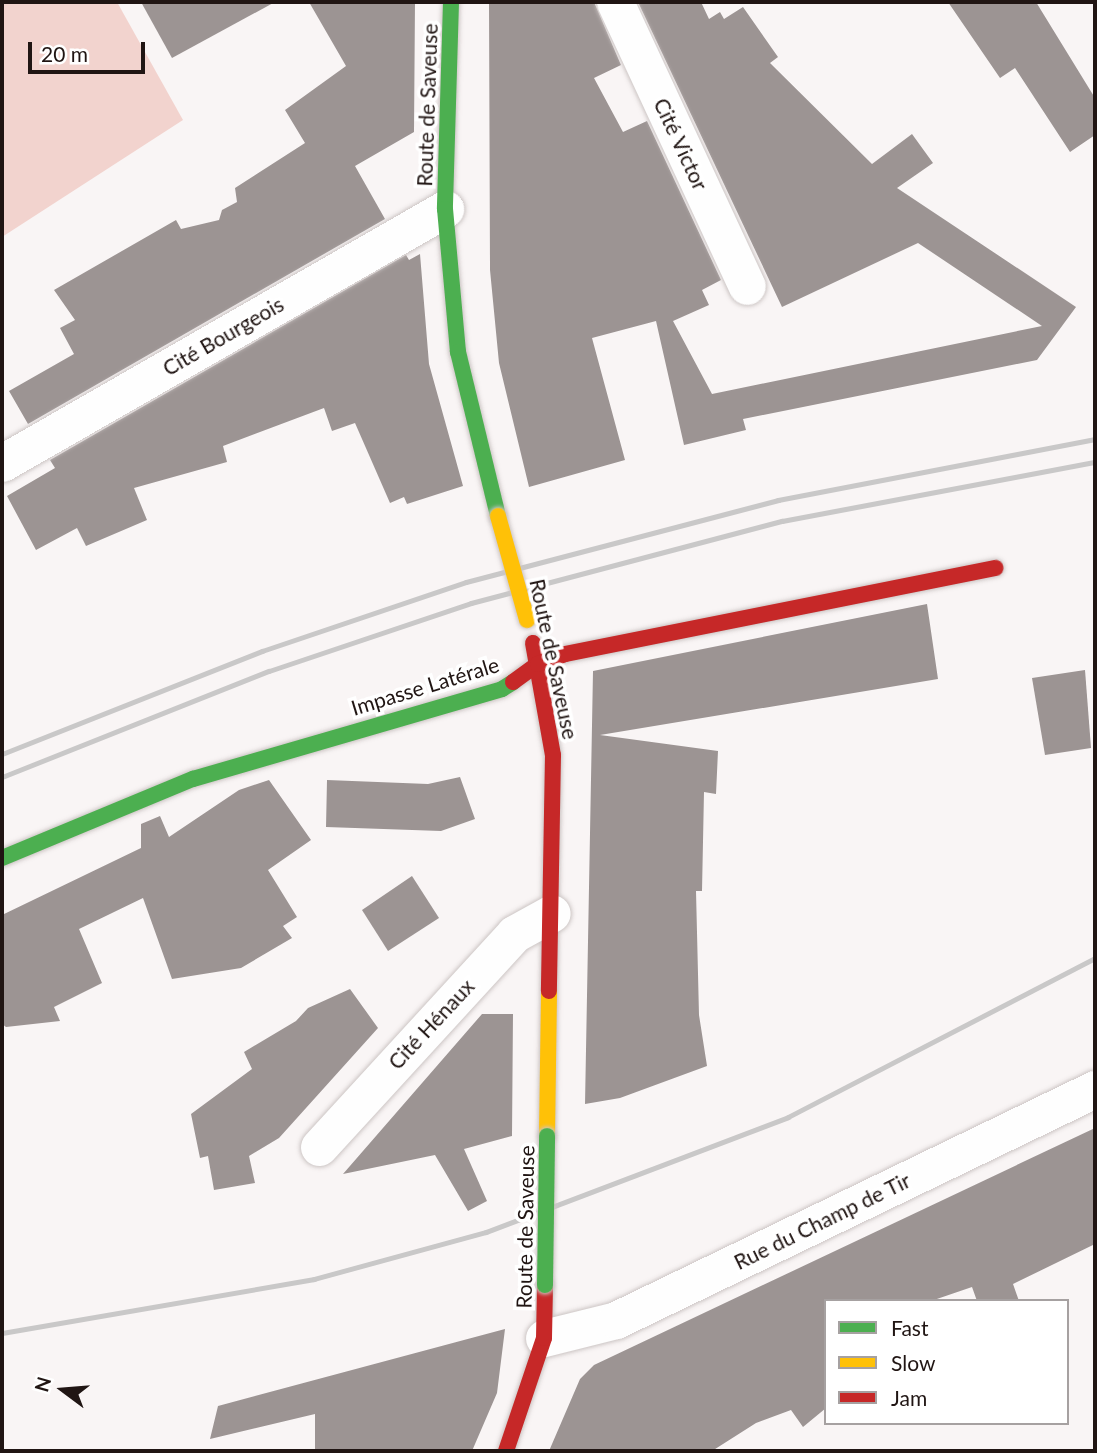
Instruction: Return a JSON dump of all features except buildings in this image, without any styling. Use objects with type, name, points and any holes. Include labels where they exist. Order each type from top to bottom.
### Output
[{"type":"main road","name":"Route de Saveuse","points":[[451,2],[445,209],[458,352],[538,664],[553,755],[544,1338],[520,1420],[506,1451]]},
{"type":"main road","name":"Impasse Latérale","points":[[2,858],[193,779],[502,689],[538,664],[646,635],[995,568]]},
{"type":"street","name":"Cité Victor","points":[[615,2],[747,286]]},
{"type":"street","name":"Cité Bourgeois","points":[[2,463],[445,209]]},
{"type":"street","name":"Cité Hénaux","points":[[319,1147],[514,934],[552,913]]},
{"type":"street","name":"Rue du Champ de Tir","points":[[544,1338],[615,1320],[1095,1089]]},
{"type":"shaded area","points":[[2,2],[117,2],[183,120],[2,237]]},
{"type":"railway","points":[[2,754],[262,651],[466,582],[778,500],[1095,439]]},
{"type":"railway","points":[[2,777],[269,671],[471,603],[782,521],[1095,462]]},
{"type":"railway","points":[[2,1333],[314,1279],[486,1232],[788,1117],[1095,958]]},
{"type":"traffic: fast","points":[[451,2],[445,209],[458,352],[498,516]]},
{"type":"traffic: fast","points":[[2,858],[193,779],[502,689],[513,682]]},
{"type":"traffic: fast","points":[[545,1285],[547,1136]]},
{"type":"traffic: slow","points":[[498,516],[527,620]]},
{"type":"traffic: slow","points":[[547,1136],[549,991]]},
{"type":"traffic: jam","points":[[513,682],[538,664],[565,654],[995,568]]},
{"type":"traffic: jam","points":[[533,643],[553,755],[549,991]]},
{"type":"traffic: jam","points":[[506,1451],[544,1338],[545,1285]]}]
